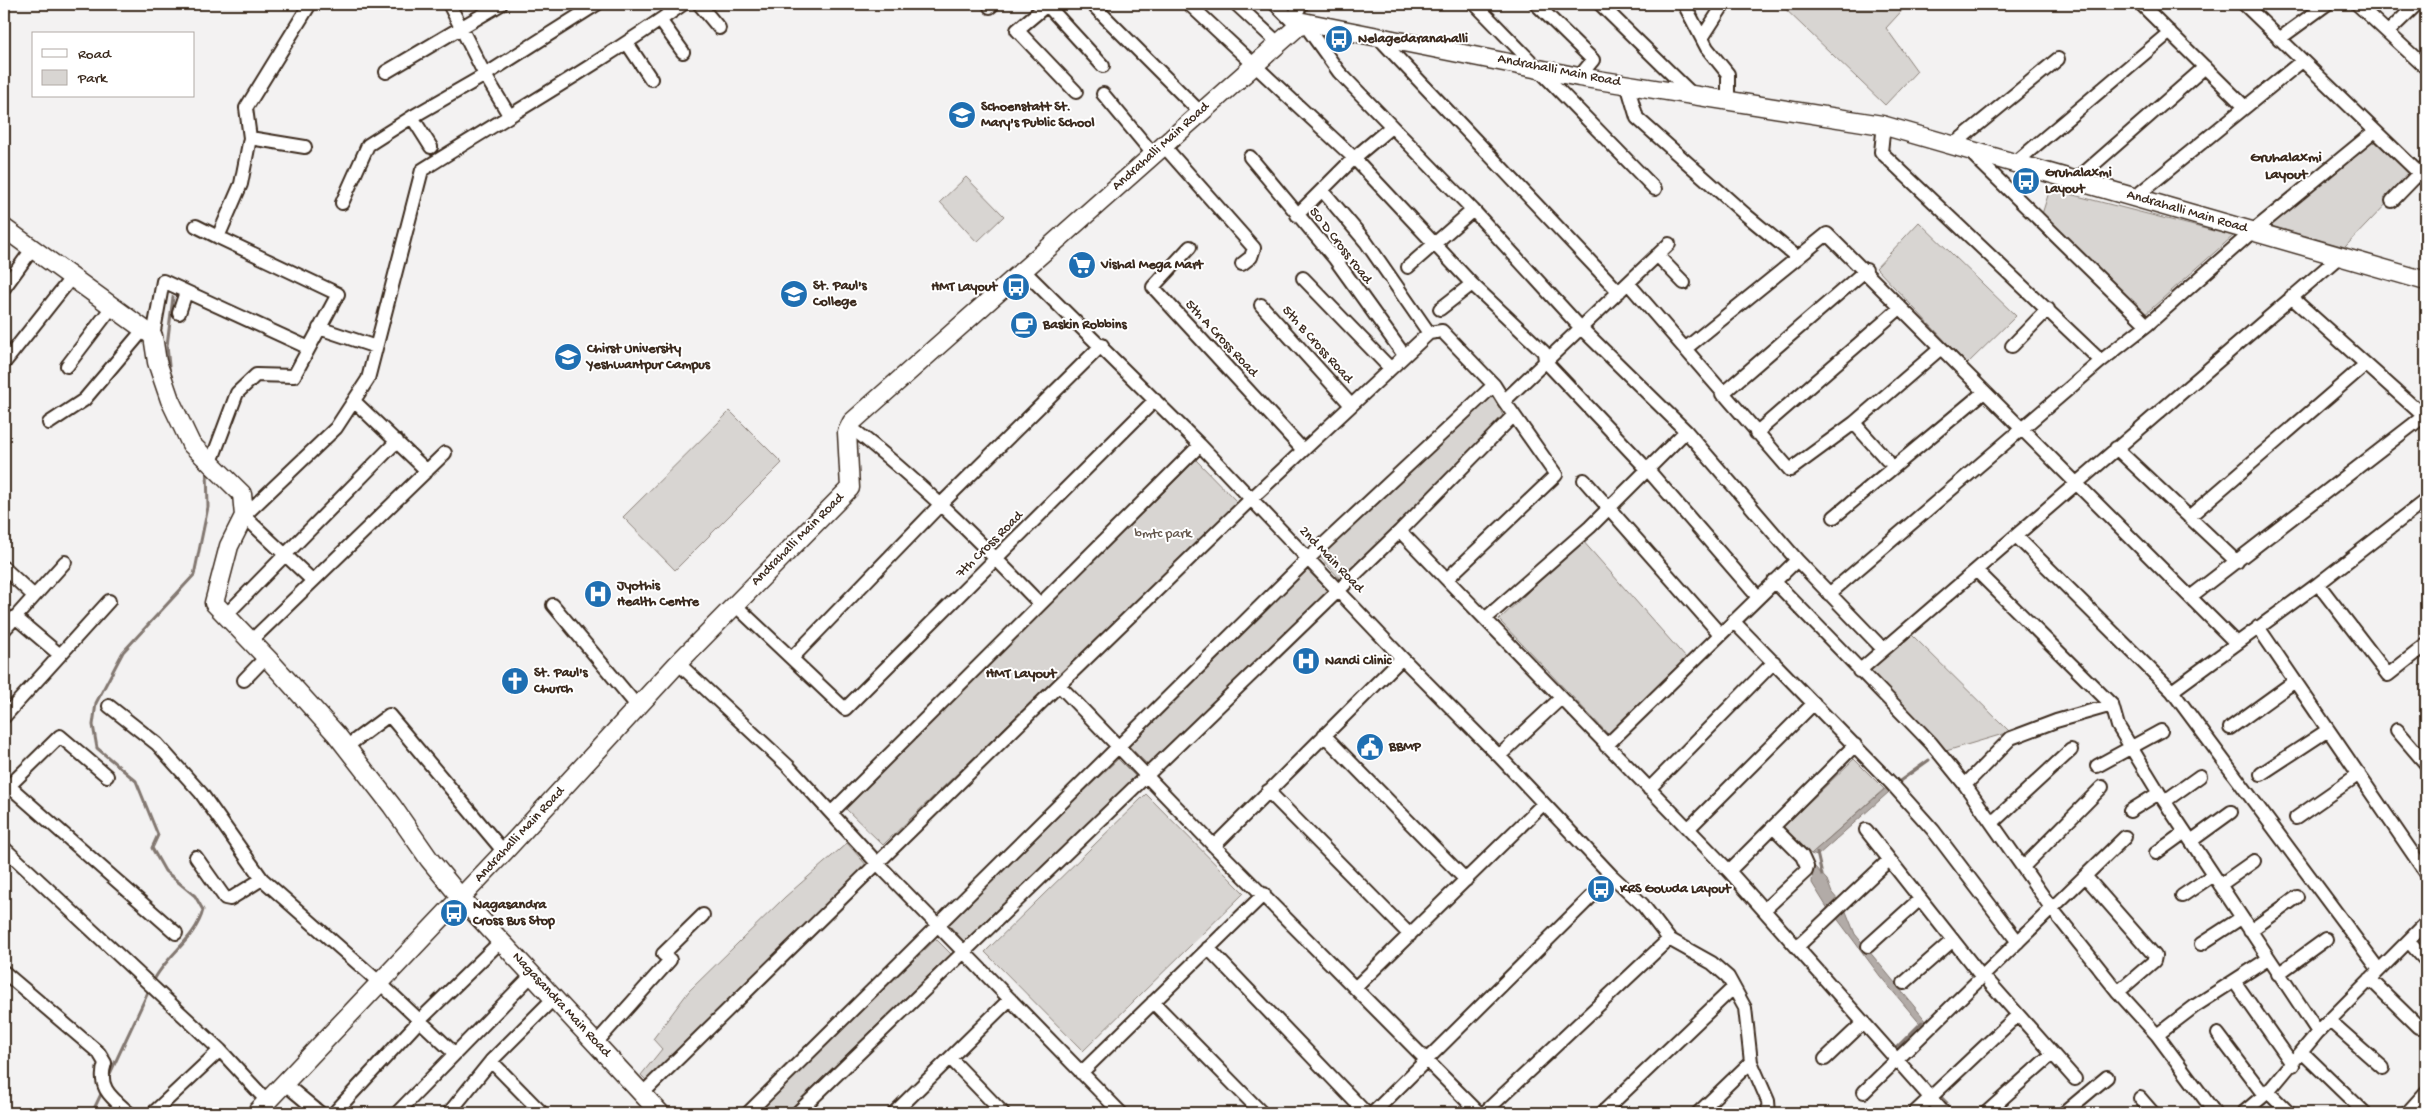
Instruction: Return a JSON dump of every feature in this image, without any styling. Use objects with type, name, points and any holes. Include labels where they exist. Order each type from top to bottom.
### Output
[{"type":"main road","name":"Andrahalli Main Road","points":[[262,1107],[461,898],[734,604],[850,488],[847,432],[849,426],[1278,43],[1297,21],[1376,35],[1579,77],[1887,126],[2426,280]]},
{"type":"main road","points":[[4,228],[149,332],[156,362],[170,400],[191,444],[210,466],[242,494],[244,516]]},
{"type":"main road","name":"Nagasandra Main Road","points":[[244,516],[229,546],[214,603],[266,657],[346,747],[429,859],[461,898],[555,997],[660,1113]]},
{"type":"street","points":[[218,237],[241,184],[250,138],[246,108],[310,4]]},
{"type":"street","points":[[449,4],[485,75],[509,115]]},
{"type":"street","points":[[386,72],[501,4]]},
{"type":"street","points":[[342,203],[368,145],[485,75],[597,4]]},
{"type":"street","points":[[313,581],[244,516],[336,428],[355,402],[368,379],[422,170],[627,43],[683,4]]},
{"type":"street","points":[[699,4],[719,28]]},
{"type":"street","points":[[1076,92],[1018,30],[1047,4],[1102,66]]},
{"type":"street","points":[[1092,4],[1200,112]]},
{"type":"street","points":[[1189,4],[1255,63],[1354,158],[1472,284],[1544,352],[1545,360],[1648,470],[1758,597]]},
{"type":"street","points":[[1236,4],[1278,43]]},
{"type":"street","points":[[1275,4],[1297,21],[1339,72],[1473,210],[1580,327],[1686,432],[1797,560],[1883,649]]},
{"type":"street","points":[[1297,21],[1302,4]]},
{"type":"street","points":[[1475,4],[1540,68],[1655,189]]},
{"type":"street","points":[[1536,4],[1593,60],[1579,77]]},
{"type":"street","points":[[1600,4],[1692,94]]},
{"type":"street","points":[[1684,4],[1702,38],[1728,74],[1728,100]]},
{"type":"street","points":[[1702,38],[1724,4]]},
{"type":"street","points":[[2141,4],[2245,107]]},
{"type":"street","points":[[2244,4],[2375,131],[2423,173],[2392,201]]},
{"type":"street","points":[[2280,39],[2327,4]]},
{"type":"street","points":[[2357,4],[2426,68]]},
{"type":"street","points":[[2388,32],[2417,4]]},
{"type":"street","points":[[660,20],[683,52]]},
{"type":"street","points":[[2015,163],[2170,32]]},
{"type":"street","points":[[1376,35],[1685,349],[1722,394],[1790,470],[1854,423],[1941,348]]},
{"type":"street","points":[[627,43],[651,79]]},
{"type":"street","points":[[2058,59],[1961,148],[2147,325]]},
{"type":"street","points":[[2135,197],[2302,61]]},
{"type":"street","points":[[2076,180],[2205,67]]},
{"type":"street","points":[[1627,84],[1637,118],[1746,215],[1798,258]]},
{"type":"street","points":[[1103,94],[1254,248],[1251,257],[1242,264]]},
{"type":"street","points":[[412,117],[431,147]]},
{"type":"street","points":[[1887,126],[1882,134],[1880,152],[2101,361]]},
{"type":"street","points":[[1297,215],[1354,158],[1391,127]]},
{"type":"street","points":[[1829,594],[2101,361],[2147,325],[2253,231],[2375,131]]},
{"type":"street","points":[[250,138],[305,147]]},
{"type":"street","name":"50 D Cross road","points":[[1250,157],[1335,259],[1404,355]]},
{"type":"street","points":[[1322,190],[1366,242],[1429,333]]},
{"type":"street","points":[[1408,267],[1473,210]]},
{"type":"street","points":[[196,226],[338,294],[294,376],[256,375],[237,392],[210,466]]},
{"type":"street","points":[[1685,349],[1827,234],[1866,270],[1900,308],[2236,643]]},
{"type":"street","points":[[1504,400],[1669,244]]},
{"type":"street","name":"5th A Cross Road","points":[[1190,247],[1153,287],[1303,450]]},
{"type":"street","points":[[4,288],[34,248]]},
{"type":"street","points":[[1657,255],[1684,283]]},
{"type":"street","points":[[1859,671],[2340,256]]},
{"type":"street","name":"2nd Main Road","points":[[1023,270],[1102,345],[1200,444],[1402,658],[1499,756],[1612,876],[1642,904],[1669,939]]},
{"type":"street","points":[[1722,394],[1866,270]]},
{"type":"street","points":[[4,363],[72,277]]},
{"type":"street","points":[[1303,278],[1390,368]]},
{"type":"street","points":[[49,423],[84,400],[149,332],[162,281],[309,348]]},
{"type":"street","points":[[1440,308],[1472,284]]},
{"type":"street","points":[[179,313],[186,292]]},
{"type":"street","points":[[2190,597],[2425,417],[2291,297]]},
{"type":"street","name":"5th B Cross Road","points":[[1261,305],[1351,404]]},
{"type":"street","points":[[68,366],[112,307]]},
{"type":"street","points":[[1756,433],[1900,308]]},
{"type":"street","points":[[2012,346],[2048,309]]},
{"type":"street","points":[[319,328],[376,347]]},
{"type":"street","points":[[642,1093],[876,862],[1251,499],[1429,333],[1442,331],[1494,385],[1513,416],[1556,476],[1447,579]]},
{"type":"street","points":[[734,604],[792,658],[940,505],[1102,345]]},
{"type":"street","points":[[2189,517],[2366,364]]},
{"type":"street","points":[[748,1113],[1309,558],[1494,385]]},
{"type":"street","points":[[1834,517],[1984,392]]},
{"type":"street","name":"7th Cross Road","points":[[792,658],[846,709],[1155,400]]},
{"type":"street","points":[[355,402],[427,471]]},
{"type":"street","points":[[797,1113],[1400,531],[1513,416]]},
{"type":"street","points":[[1854,423],[1887,460]]},
{"type":"street","points":[[849,426],[877,447],[940,505],[997,559],[1039,604]]},
{"type":"street","points":[[1485,619],[1610,508],[1686,432]]},
{"type":"street","points":[[226,616],[397,441]]},
{"type":"street","points":[[832,812],[1200,444]]},
{"type":"street","points":[[2116,448],[2237,562]]},
{"type":"street","points":[[251,642],[445,453]]},
{"type":"street","points":[[1584,480],[1720,634]]},
{"type":"street","points":[[2172,691],[2318,584],[2426,500]]},
{"type":"street","points":[[1400,531],[1560,699],[1729,871],[1897,1060],[1935,1092],[1944,1113]]},
{"type":"street","points":[[2016,536],[2172,691],[2375,975],[2419,1027]]},
{"type":"street","points":[[1606,746],[1797,560]]},
{"type":"street","points":[[4,630],[65,562]]},
{"type":"street","points":[[4,568],[34,596]]},
{"type":"street","points":[[1976,570],[2112,705],[2118,726],[2162,797],[2318,1032]]},
{"type":"street","points":[[1774,582],[1931,743],[1992,823],[2052,908],[2118,992],[2157,1035],[2215,1113]]},
{"type":"street","points":[[2318,584],[2388,675],[2426,645]]},
{"type":"street","points":[[4,717],[109,600]]},
{"type":"street","points":[[553,605],[638,707]]},
{"type":"street","points":[[15,617],[60,655]]},
{"type":"street","points":[[1734,621],[1855,745],[1933,830],[2018,942]]},
{"type":"street","points":[[2258,627],[2426,873]]},
{"type":"street","points":[[244,680],[266,657]]},
{"type":"street","points":[[1214,846],[1402,658]]},
{"type":"street","points":[[1649,789],[1774,662]]},
{"type":"street","points":[[678,663],[788,766],[876,862],[1121,1113]]},
{"type":"street","points":[[2230,728],[2295,681]]},
{"type":"street","points":[[1058,685],[1120,746],[1214,846],[1264,894],[1479,1113]]},
{"type":"street","points":[[1499,756],[1560,699]]},
{"type":"street","points":[[1688,829],[1814,703]]},
{"type":"street","points":[[1964,786],[2011,738],[2056,721],[2112,705]]},
{"type":"street","points":[[109,706],[157,744],[200,793],[262,879],[380,983],[454,1053]]},
{"type":"street","points":[[346,747],[389,715],[504,852]]},
{"type":"street","points":[[2261,774],[2328,730]]},
{"type":"street","points":[[2398,730],[2426,764]]},
{"type":"street","points":[[2097,766],[2160,731]]},
{"type":"street","points":[[1324,735],[1466,880]]},
{"type":"street","points":[[106,776],[60,736],[6,787],[176,933]]},
{"type":"street","points":[[1729,871],[1855,745]]},
{"type":"street","points":[[1992,823],[2070,750]]},
{"type":"street","points":[[2296,818],[2359,774]]},
{"type":"street","points":[[2130,811],[2162,797],[2200,776]]},
{"type":"street","points":[[2023,867],[2102,787]]},
{"type":"street","points":[[1268,791],[1410,935]]},
{"type":"street","points":[[1355,988],[1544,804]]},
{"type":"street","points":[[2156,853],[2231,812]]},
{"type":"street","points":[[1764,910],[1806,871],[1807,866],[1802,856],[1773,827]]},
{"type":"street","points":[[1866,830],[1986,980],[2075,1079]]},
{"type":"street","points":[[1864,1092],[1986,980],[2018,942],[2125,837]]},
{"type":"street","points":[[4,848],[220,1050],[262,1107]]},
{"type":"street","points":[[196,856],[225,898],[230,899],[262,879]]},
{"type":"street","points":[[1797,947],[1890,860]]},
{"type":"street","points":[[2182,896],[2254,861]]},
{"type":"street","points":[[1373,1113],[1612,876]]},
{"type":"street","points":[[2085,876],[2154,956],[2154,961],[2118,992]]},
{"type":"street","points":[[1081,1072],[1264,894]]},
{"type":"street","points":[[2250,931],[2297,897]]},
{"type":"street","points":[[1868,946],[1920,899]]},
{"type":"street","points":[[596,1043],[670,960],[664,954],[703,915]]},
{"type":"street","points":[[2201,944],[2241,918]]},
{"type":"street","points":[[2242,1113],[2266,1094],[2293,1065],[2318,1032],[2426,923]]},
{"type":"street","points":[[1484,1113],[1669,939],[1712,963],[1728,977],[1744,1008],[1751,1062],[1768,1107],[1758,1113]]},
{"type":"street","points":[[2278,974],[2326,939]]},
{"type":"street","points":[[1904,983],[1953,940]]},
{"type":"street","points":[[334,1113],[420,1020],[501,941]]},
{"type":"street","points":[[2409,942],[2426,961]]},
{"type":"street","points":[[1208,948],[1366,1113]]},
{"type":"street","points":[[2157,1035],[2268,959]]},
{"type":"street","points":[[4,972],[99,1053],[106,1063],[102,1073],[102,1084],[113,1099],[129,1113]]},
{"type":"street","points":[[397,1113],[533,974]]},
{"type":"street","points":[[2234,981],[2293,1065]]},
{"type":"street","points":[[1602,1113],[1733,988]]},
{"type":"street","points":[[449,1113],[491,1061],[555,997]]},
{"type":"street","points":[[894,1113],[1010,999]]},
{"type":"street","points":[[1153,1002],[1262,1113]]},
{"type":"street","points":[[1914,1113],[2018,1015]]},
{"type":"street","points":[[2330,1021],[2384,1068]]},
{"type":"street","points":[[1825,1059],[1864,1022]]},
{"type":"street","points":[[2218,1034],[2266,1094],[2289,1113]]},
{"type":"street","points":[[153,1113],[220,1050]]},
{"type":"street","points":[[2302,1052],[2365,1113]]},
{"type":"street","points":[[1986,1113],[2052,1054]]},
{"type":"street","points":[[950,1058],[995,1111]]},
{"type":"street","points":[[491,1061],[542,1113]]},
{"type":"street","points":[[1698,1113],[1751,1062]]},
{"type":"street","points":[[2064,1113],[2107,1077]]},
{"type":"street","points":[[285,1084],[320,1113]]},
{"type":"street","points":[[2407,1113],[2426,1092]]},
{"type":"street","points":[[2140,1098],[2153,1113]]},
{"type":"green space","points":[[1780,4],[1908,4],[1886,28],[1917,71],[1885,105]]},
{"type":"green space","points":[[2372,139],[2413,176],[2345,247],[2268,225]]},
{"type":"green space","points":[[966,177],[1004,216],[977,242],[940,202]]},
{"type":"green space","points":[[2050,189],[2233,236],[2143,316],[2042,214]]},
{"type":"green space","points":[[1919,222],[2016,316],[1967,364],[1876,268]]},
{"type":"green space","points":[[1492,392],[1504,418],[1341,580],[1318,555]]},
{"type":"green space","points":[[730,411],[782,463],[675,570],[623,517]]},
{"type":"green space","name":"bmtc park","points":[[1196,460],[1238,503],[883,845],[845,808]]},
{"type":"green space","points":[[1582,540],[1686,658],[1609,735],[1499,620]]},
{"type":"green space","points":[[1306,569],[1329,592],[1149,766],[1126,743]]},
{"type":"green space","points":[[1911,634],[2010,732],[1946,751],[1866,673]]},
{"type":"green space","points":[[1118,759],[1136,777],[964,941],[946,922]]},
{"type":"green space","points":[[1854,759],[1884,789],[1811,854],[1781,829]]},
{"type":"green space","points":[[1146,794],[1244,893],[1083,1051],[985,952]]},
{"type":"green space","points":[[847,843],[868,867],[648,1082],[641,1075],[662,1049],[653,1039],[689,991],[785,897]]},
{"type":"green space","points":[[936,939],[951,954],[786,1113],[755,1113]]},
{"type":"shaded area","points":[[1886,788],[1889,792],[1817,856],[1811,854]]},
{"type":"shaded area","points":[[1813,865],[1827,880],[1832,893],[1838,900],[1828,909],[1812,883]]},
{"type":"shaded area","points":[[1845,909],[1855,934],[1927,1022],[1922,1026],[1880,976],[1836,917]]},
{"type":"waterway","points":[[170,376],[167,346],[173,297]]},
{"type":"waterway","points":[[153,982],[165,964],[194,930],[203,910],[195,896],[165,871],[152,848],[158,835],[136,781],[97,748],[93,725],[96,703],[123,652],[194,575],[208,507],[207,470]]},
{"type":"waterway","points":[[1897,783],[1929,760]]},
{"type":"waterway","points":[[1817,853],[1822,875]]},
{"type":"waterway","points":[[107,1080],[150,988]]},
{"type":"waterway","points":[[1901,1052],[1896,1048],[1922,1022]]},
{"type":"waterway","points":[[92,1113],[103,1090]]},
{"type":"waterway","points":[[1938,1094],[1947,1103]]},
{"type":"place","name":"Nelagedaranahalli","points":[[1339,39]]},
{"type":"place","name":"Schoenstatt St. Mary's Public School","points":[[962,115]]},
{"type":"place","name":"Gruhalaxmi Layout","points":[[2026,181]]},
{"type":"place","name":"Vishal Mega Mart","points":[[1082,265]]},
{"type":"place","name":"HMT Layout","points":[[1016,287]]},
{"type":"place","name":"St. Paul's College","points":[[794,294]]},
{"type":"place","name":"Baskin Robbins","points":[[1024,325]]},
{"type":"place","name":"Chirst University Yeshwantpur Campus","points":[[568,357]]},
{"type":"place","name":"Jyothis Health Centre","points":[[598,594]]},
{"type":"place","name":"Nandi Clinic","points":[[1306,661]]},
{"type":"place","name":"St. Paul's Church","points":[[515,681]]},
{"type":"place","name":"BBMP","points":[[1370,747]]},
{"type":"place","name":"KRS Gowda Layout","points":[[1601,889]]},
{"type":"place","name":"Nagasandra Cross Bus Stop","points":[[454,913]]},
{"type":"district","name":"Gruhalaxmi Layout","points":[[2286,166]]},
{"type":"district","name":"HMT Layout","points":[[1021,674]]}]
